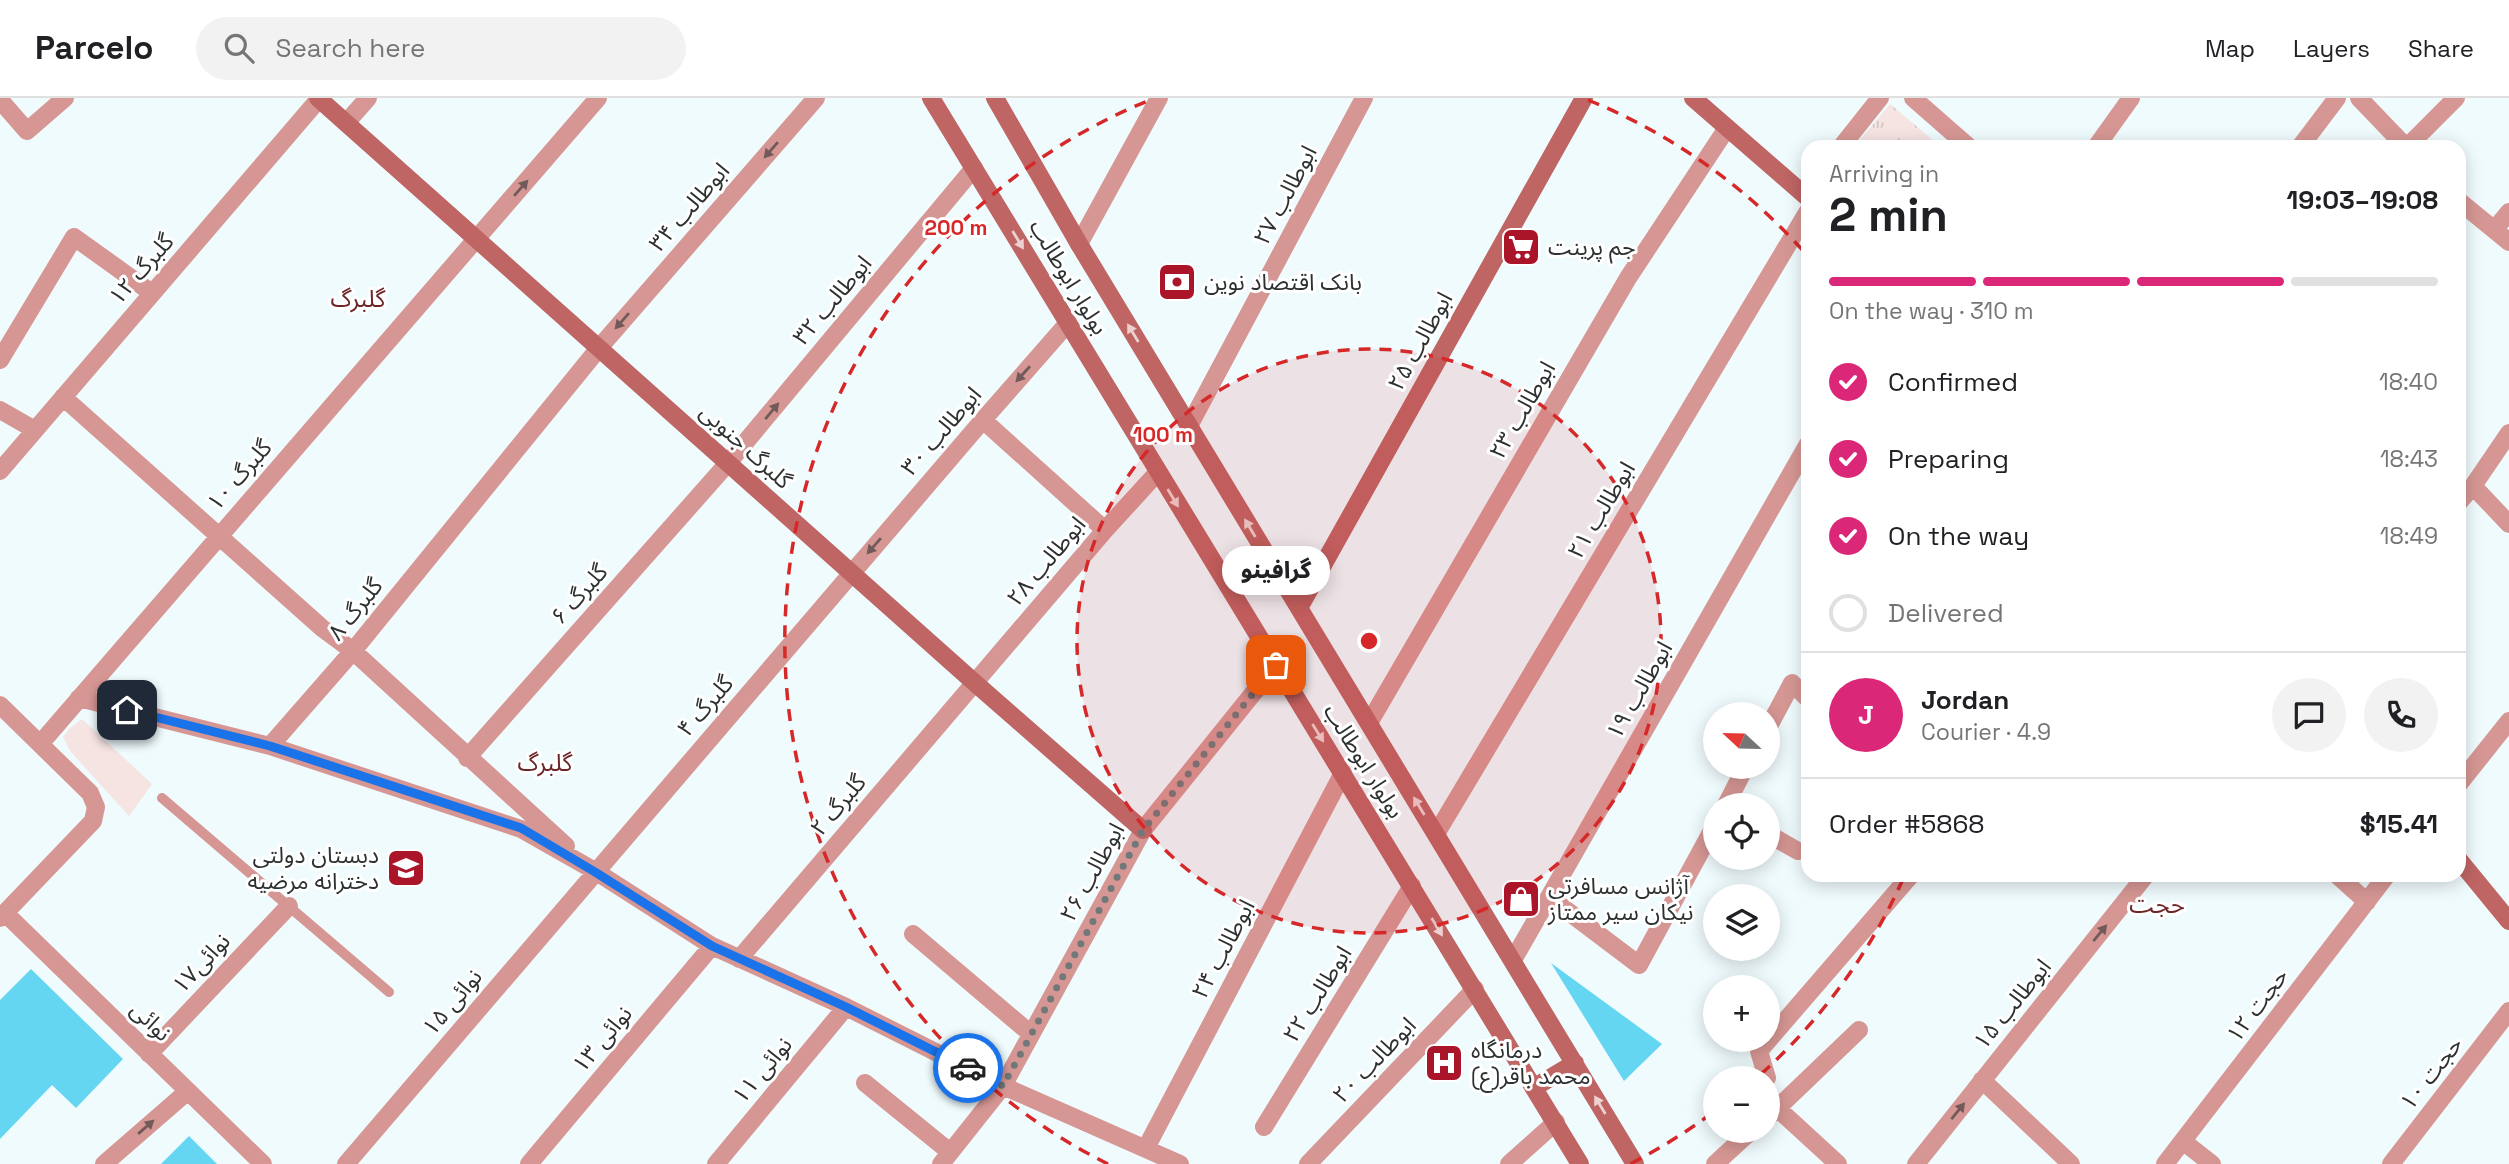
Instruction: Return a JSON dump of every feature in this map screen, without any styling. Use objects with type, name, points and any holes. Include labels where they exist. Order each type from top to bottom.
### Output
[{"type":"main road","name":"گلبرگ جنوبی","points":[[318,98],[1143,830]]},
{"type":"main road","name":"بولوار ابوطالب","points":[[995,98],[1079,244],[1635,1164]]},
{"type":"main road","name":"ابوطالب ۲۵","points":[[1299,608],[1584,98]]},
{"type":"main road","points":[[1693,98],[1801,193]]},
{"type":"main road","name":"بولوار ابوطالب","points":[[941,103],[974,168],[1580,1164]]},
{"type":"main road","points":[[2466,869],[2509,921]]},
{"type":"main road","points":[[1535,1087],[1575,1063]]},
{"type":"street","points":[[0,100],[27,131],[65,98]]},
{"type":"street","name":"گلبرگ ۱۲","points":[[0,471],[318,98]]},
{"type":"street","points":[[346,123],[368,98]]},
{"type":"street","name":"گلبرگ ۱۰","points":[[40,744],[598,98]]},
{"type":"street","name":"ابوطالب ۳۴","points":[[599,348],[816,98]]},
{"type":"street","points":[[1079,244],[1159,98]]},
{"type":"street","name":"ابوطالب ۲۷","points":[[1189,426],[1364,98]]},
{"type":"street","points":[[1847,140],[1880,98]]},
{"type":"street","points":[[1913,98],[1961,140]]},
{"type":"street","points":[[2101,140],[2132,98]]},
{"type":"street","points":[[2305,140],[2337,98]]},
{"type":"street","points":[[2359,98],[2399,140]]},
{"type":"street","points":[[2413,140],[2456,98]]},
{"type":"street","name":"ابوطالب ۲۳","points":[[1369,723],[1628,278],[1727,128]]},
{"type":"street","name":"ابوطالب ۳۲","points":[[728,463],[974,168]]},
{"type":"street","name":"ابوطالب ۲۱","points":[[1436,834],[1801,208]]},
{"type":"street","points":[[2495,229],[2509,212]]},
{"type":"street","points":[[2466,213],[2495,229],[2509,242]]},
{"type":"street","points":[[0,360],[74,237],[152,293]]},
{"type":"street","name":"ابوطالب ۳۰","points":[[851,573],[1068,323]]},
{"type":"street","name":"گلبرگ ۸","points":[[270,746],[353,651],[599,348]]},
{"type":"street","points":[[63,397],[322,628],[353,651],[467,758],[595,872]]},
{"type":"street","points":[[0,410],[35,430]]},
{"type":"street","points":[[983,419],[1105,530]]},
{"type":"street","points":[[2466,494],[2509,433]]},
{"type":"street","name":"ابوطالب ۱۹","points":[[1513,960],[1801,456]]},
{"type":"street","name":"گلبرگ ۶","points":[[467,758],[728,463]]},
{"type":"street","name":"ابوطالب ۲۸","points":[[975,683],[1158,472]]},
{"type":"street","points":[[2473,486],[2509,524]]},
{"type":"street","name":"گلبرگ ۴","points":[[595,872],[851,573]]},
{"type":"street","name":"ابوطالب ۲۶","points":[[945,1158],[1003,1086],[1143,830],[1276,665]]},
{"type":"street","name":"گلبرگ ۲","points":[[739,958],[975,683]]},
{"type":"street","points":[[1780,705],[1792,683],[1801,692]]},
{"type":"street","points":[[79,698],[270,746],[521,828],[712,946],[846,1007],[1003,1086],[1180,1164]]},
{"type":"street","points":[[0,705],[90,793],[96,807],[93,821],[2,915]]},
{"type":"street","points":[[2466,775],[2509,721]]},
{"type":"street","name":"ابوطالب ۲۴","points":[[1146,1148],[1343,773]]},
{"type":"street","points":[[1780,841],[1798,851]]},
{"type":"street","points":[[1549,897],[1639,965],[1703,847]]},
{"type":"street","name":"نوائی ۱۵","points":[[346,1164],[595,872]]},
{"type":"street","points":[[1763,1066],[1759,1051],[1905,882]]},
{"type":"street","name":"ابوطالب ۱۵","points":[[1916,1164],[2141,882]]},
{"type":"street","points":[[2345,882],[2367,902]]},
{"type":"street","name":"حجت ۱۲","points":[[2165,1164],[2382,882]]},
{"type":"street","name":"ابوطالب ۲۲","points":[[1264,1127],[1412,886]]},
{"type":"street","name":"نوائی۱۷","points":[[149,1054],[289,906]]},
{"type":"street","name":"نوائی","points":[[2,915],[263,1164]]},
{"type":"street","points":[[913,934],[1031,1034]]},
{"type":"street","name":"نوائی ۱۳","points":[[529,1164],[712,946]]},
{"type":"street","name":"ابوطالب ۲۰","points":[[1308,1164],[1475,989]]},
{"type":"street","name":"نوائی ۱۱","points":[[716,1164],[846,1007]]},
{"type":"street","name":"حجت ۱۰","points":[[2391,1164],[2509,1011]]},
{"type":"street","points":[[1780,1105],[1859,1030]]},
{"type":"street","points":[[1982,1080],[2071,1164]]},
{"type":"street","points":[[865,1083],[945,1158]]},
{"type":"street","points":[[104,1164],[188,1091]]},
{"type":"street","points":[[1780,1119],[1838,1164]]},
{"type":"street","points":[[1509,1164],[1556,1122]]},
{"type":"street","points":[[2184,1142],[2213,1164]]},
{"type":"street","points":[[1714,1164],[1737,1143]]},
{"type":"lane","points":[[162,798],[389,992]]},
{"type":"green space","points":[[1890,104],[1933,140],[1860,140]]},
{"type":"green space","points":[[82,719],[152,784],[129,816],[70,751],[63,737]]},
{"type":"building","points":[[1551,963],[1662,1044],[1624,1081]]},
{"type":"building","points":[[31,969],[123,1059],[76,1108],[52,1085],[0,1139],[0,1000]]},
{"type":"building","points":[[189,1136],[217,1164],[161,1164]]},
{"type":"way so far","points":[[968,1068],[1003,1086],[1143,830],[1276,665]]},
{"type":"place","name":"جم پرینت","points":[[1521,247]]},
{"type":"place","name":"بانک اقتصاد نوین","points":[[1177,282]]},
{"type":"place","name":"گرافینو","points":[[1276,665]]},
{"type":"place","name":"دبستان دولتی دخترانه مرضیه","points":[[406,868]]},
{"type":"place","name":"آژانس مسافرتی نیکان سیر ممتاز","points":[[1521,899]]},
{"type":"place","name":"درمانگاه محمد باقر(ع)","points":[[1444,1063]]},
{"type":"district","name":"گلبرگ","points":[[358,298]]},
{"type":"district","name":"گلبرگ","points":[[545,762]]},
{"type":"district","name":"حجت","points":[[2157,904]]},
{"type":"route","points":[[127,710],[270,746],[521,828],[712,946],[846,1007],[968,1068]]}]
